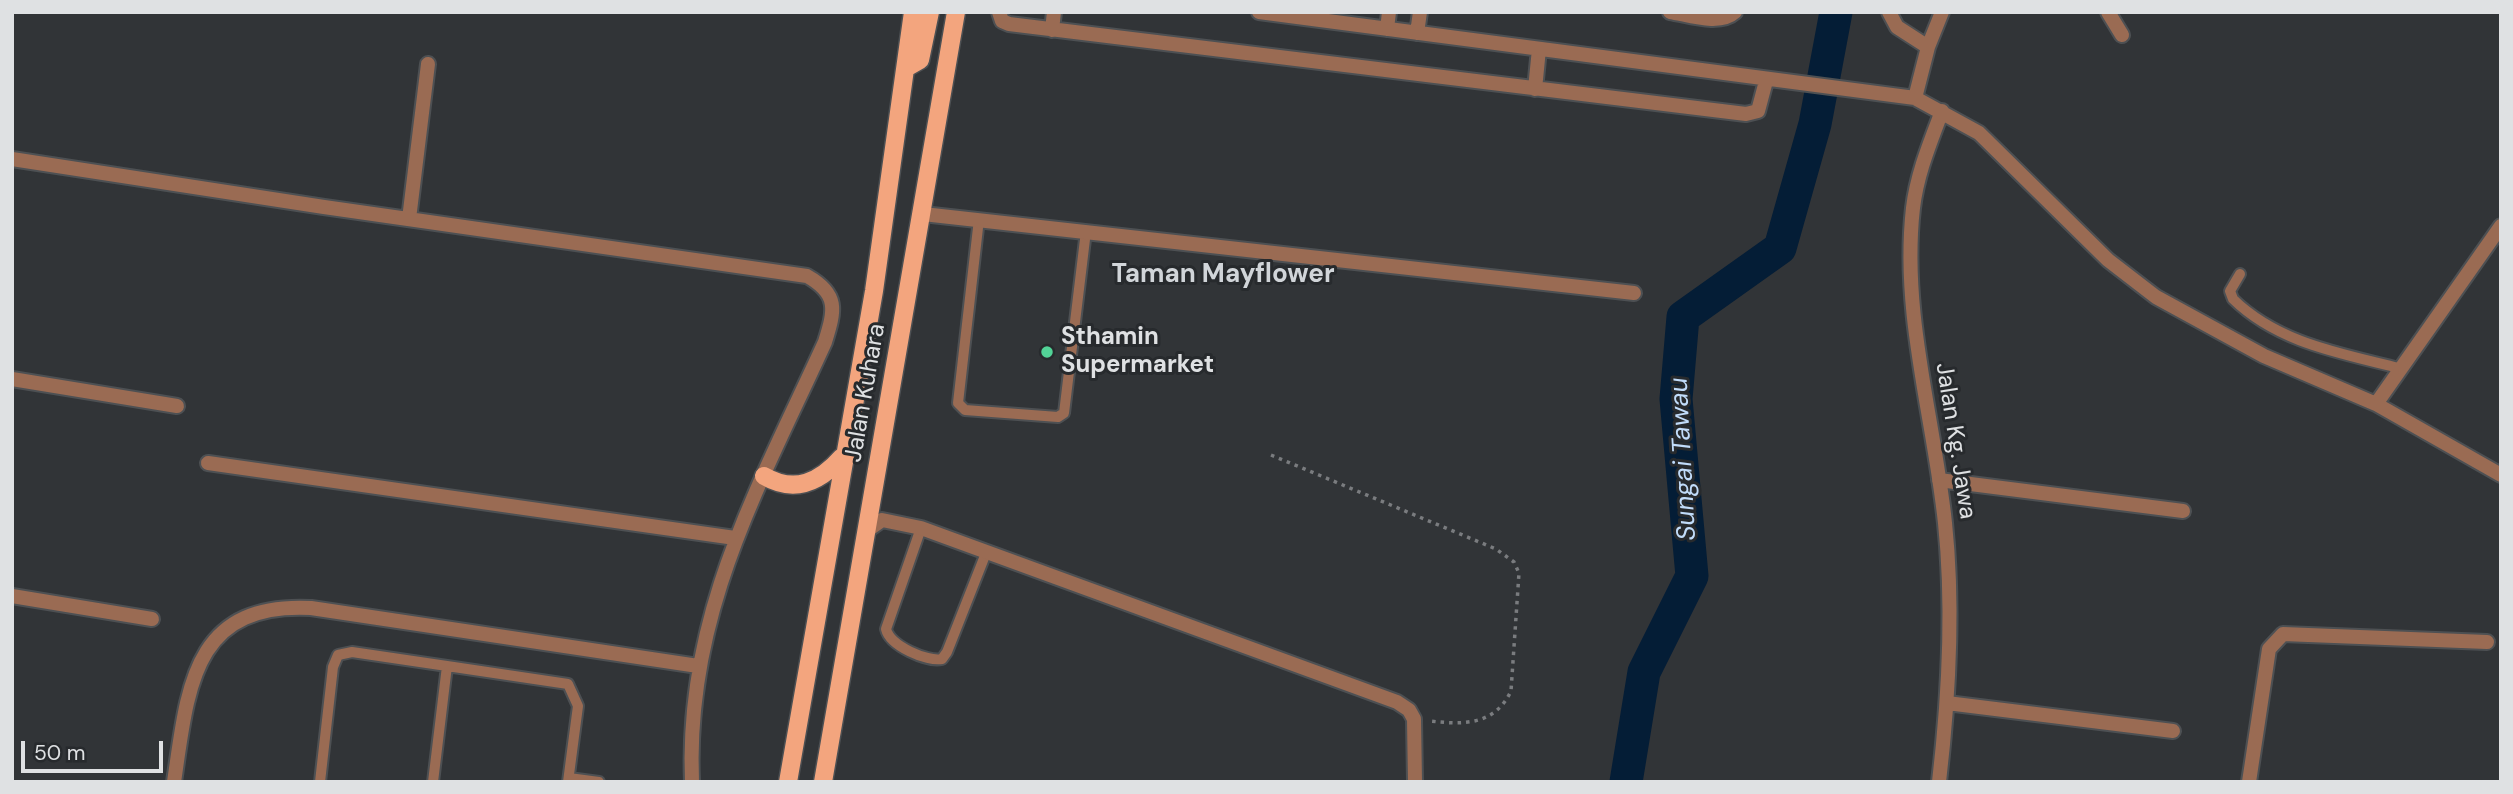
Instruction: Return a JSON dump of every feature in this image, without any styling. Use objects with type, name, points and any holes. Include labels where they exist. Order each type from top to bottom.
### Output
[{"type":"main road","name":"Jalan Kuhara","points":[[788,782],[842,457],[874,290],[913,12]]},
{"type":"main road","points":[[906,68],[920,60],[930,12]]},
{"type":"main road","name":"Jalan Kuhara","points":[[823,782],[956,12]]},
{"type":"main road","points":[[764,476],[779,484],[795,486],[828,473],[842,457]]},
{"type":"street","points":[[999,12],[1002,21],[1009,24],[1052,30],[1746,114],[1758,111],[1766,81]]},
{"type":"street","points":[[1052,30],[1054,12]]},
{"type":"street","points":[[1259,12],[1766,81],[1915,98],[1979,133],[2108,260],[2156,297],[2264,356],[2376,404],[2501,475]]},
{"type":"street","points":[[1387,29],[1389,12]]},
{"type":"street","points":[[1417,33],[1420,12]]},
{"type":"street","points":[[1670,12],[1718,19],[1730,18],[1735,12]]},
{"type":"street","points":[[1889,12],[1897,26],[1928,47]]},
{"type":"street","points":[[1915,98],[1928,47],[1942,12]]},
{"type":"street","points":[[2108,12],[2122,35]]},
{"type":"street","points":[[1535,89],[1539,49]]},
{"type":"street","points":[[409,219],[428,64]]},
{"type":"street","name":"Jalan Kg. Jawa","points":[[1939,782],[1947,703],[1950,597],[1939,480],[1924,398],[1910,249],[1913,206],[1921,167],[1942,111]]},
{"type":"street","points":[[12,159],[807,276],[823,285],[833,301],[832,319],[825,342],[735,538],[716,592],[698,666],[692,782]]},
{"type":"street","points":[[923,214],[1633,293]]},
{"type":"street","points":[[2376,404],[2501,226]]},
{"type":"street","points":[[12,379],[177,406]]},
{"type":"street","points":[[208,464],[735,538]]},
{"type":"street","points":[[1939,480],[2183,511]]},
{"type":"street","points":[[865,532],[873,523],[883,520],[921,528],[1397,702],[1409,710],[1414,719],[1415,782]]},
{"type":"street","points":[[12,596],[152,619]]},
{"type":"street","points":[[174,782],[185,710],[201,661],[222,632],[240,618],[265,609],[311,608],[698,666]]},
{"type":"street","points":[[2249,782],[2269,649],[2283,634],[2487,642]]},
{"type":"street","points":[[1947,703],[2173,731]]},
{"type":"lane","points":[[979,219],[958,403],[965,410],[1058,417],[1064,413],[1086,231]]},
{"type":"lane","points":[[2240,274],[2230,291],[2233,299],[2283,334],[2311,346],[2399,368]]},
{"type":"lane","points":[[921,528],[887,629],[888,637],[894,642],[934,660],[942,659],[947,652],[986,553]]},
{"type":"lane","points":[[320,782],[333,667],[338,655],[352,652],[568,684],[577,697],[578,706],[568,780],[599,782]]},
{"type":"lane","points":[[433,782],[447,666]]},
{"type":"path","points":[[1271,455],[1496,549],[1514,562],[1519,573],[1511,691],[1504,706],[1490,716],[1457,724],[1414,719]]},
{"type":"waterway","name":"Sungai Tawau","points":[[1626,782],[1644,672],[1692,576],[1676,399],[1683,317],[1780,248],[1815,124],[1836,12]]},
{"type":"place","name":"Sthamin Supermarket","points":[[1047,352]]},
{"type":"district","name":"Taman Mayflower","points":[[1223,275]]}]
